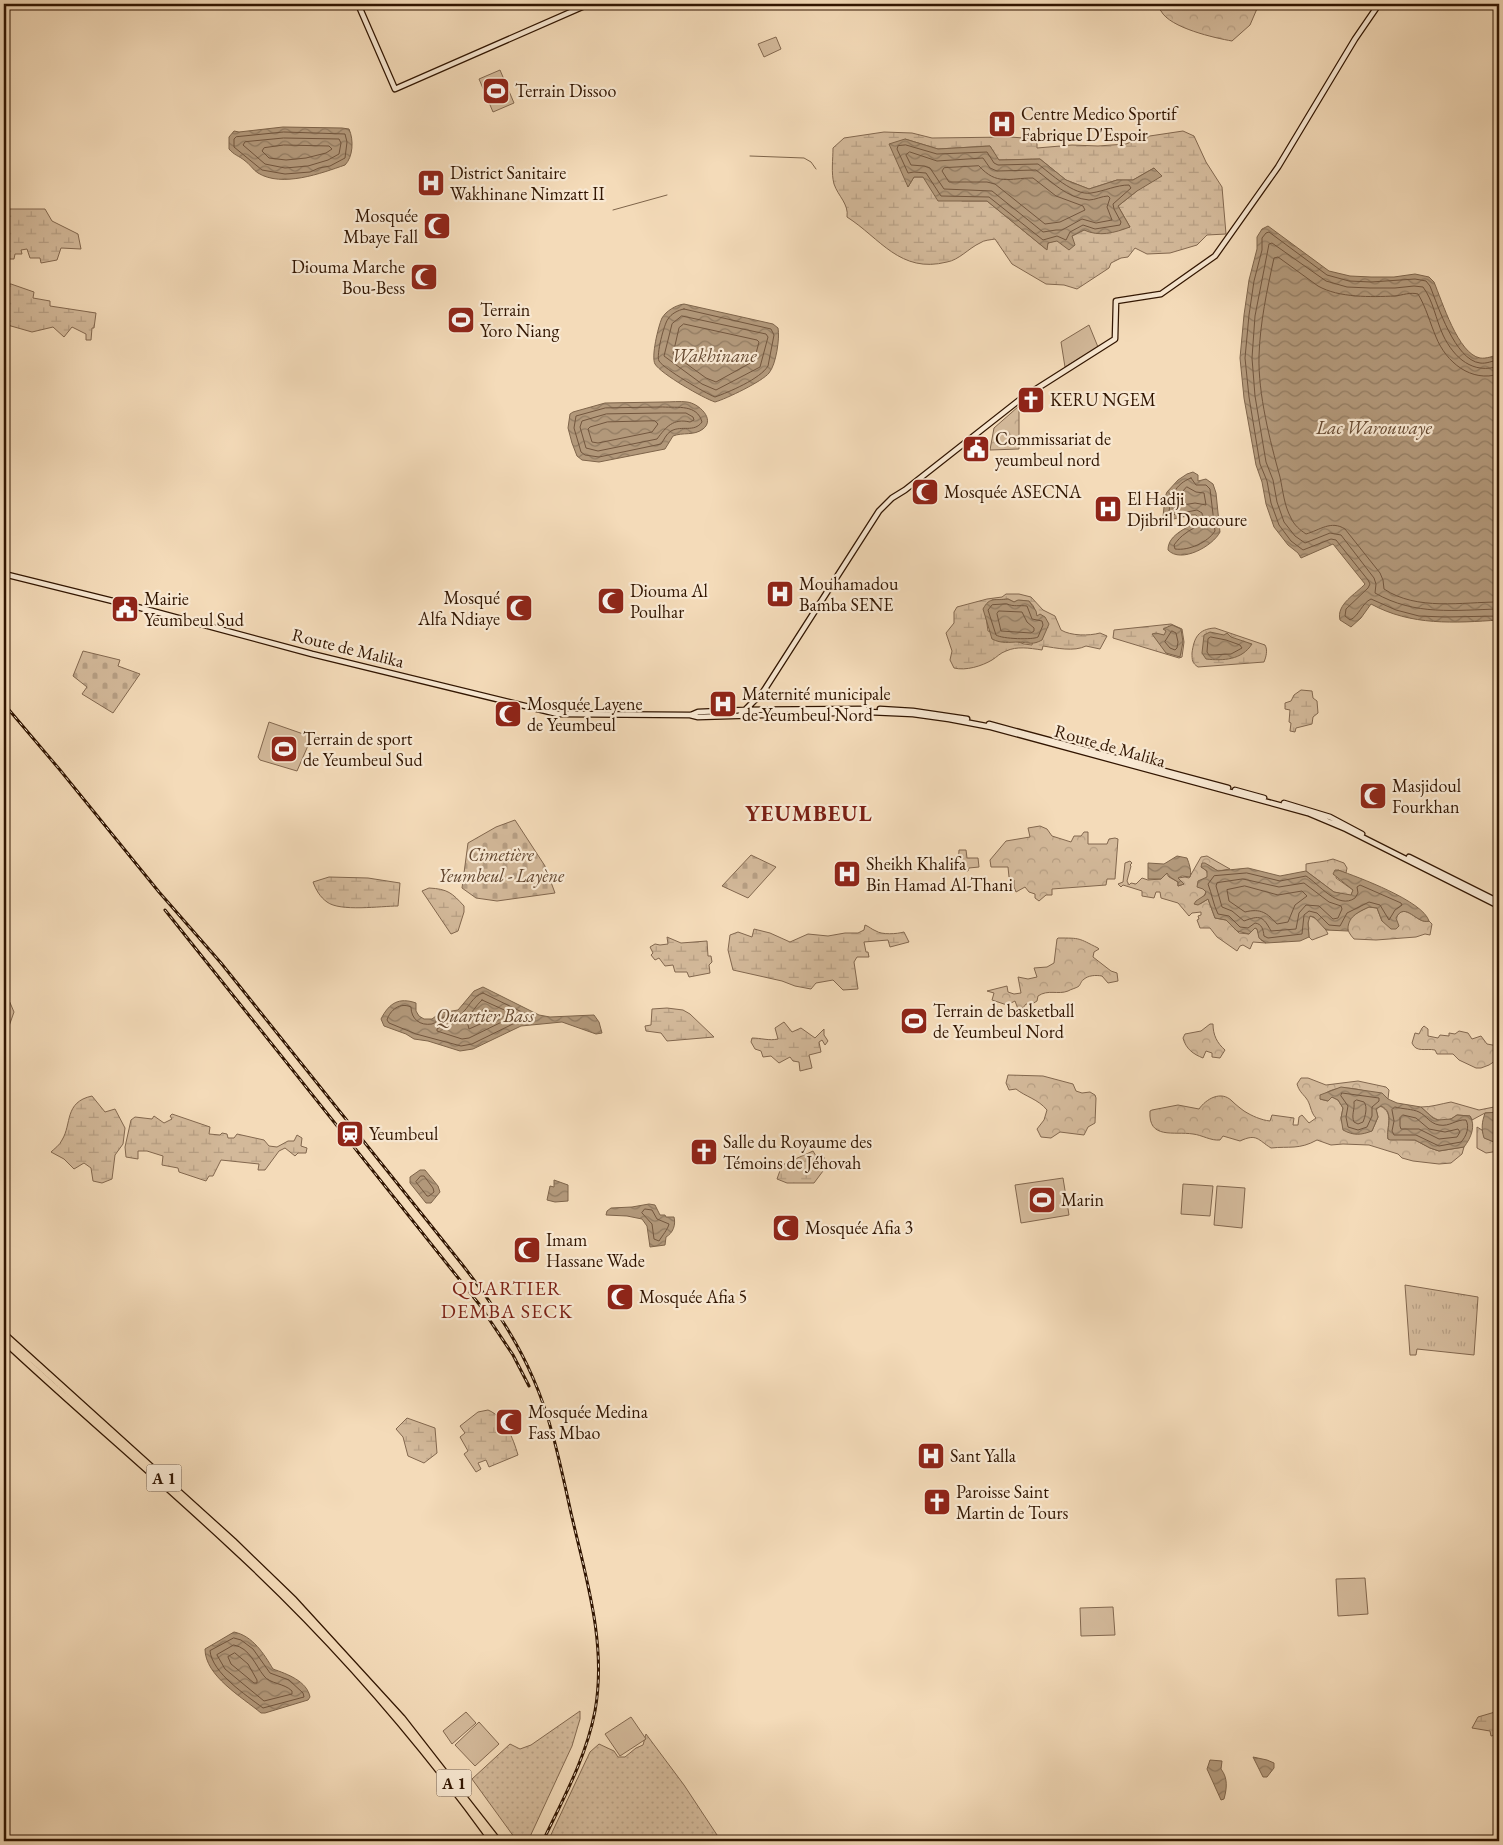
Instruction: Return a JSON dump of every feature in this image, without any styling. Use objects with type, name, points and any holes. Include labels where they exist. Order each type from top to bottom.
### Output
[{"type":"highway","name":"A 1","points":[[4,1334],[271,1576],[352,1662],[407,1727],[498,1841]]},
{"type":"highway","name":"A 1","points":[[4,1341],[230,1544],[400,1719]]},
{"type":"highway","name":"A 1","points":[[407,1727],[492,1841]]},
{"type":"main road","points":[[358,4],[395,89],[589,4]]},
{"type":"main road","points":[[740,715],[763,692],[879,511],[892,498],[905,490],[1006,409],[1115,339],[1116,301],[1161,294],[1214,258],[1278,167],[1379,4]]},
{"type":"main road","name":"Route de Malika","points":[[4,574],[561,715],[690,715],[698,717],[892,712],[934,716],[990,727],[1308,813],[1346,829],[1499,904]]},
{"type":"main road","name":"Route de Malika","points":[[690,715],[698,712],[744,710],[906,710],[952,716],[1006,728],[1310,810],[1350,827],[1499,904]]},
{"type":"green space","points":[[1159,4],[1259,4],[1250,25],[1232,41],[1183,27],[1166,17],[1161,11]]},
{"type":"green space","points":[[776,37],[781,49],[764,57],[758,44]]},
{"type":"green space","name":"Terrain Dissoo","points":[[500,70],[514,103],[493,112],[479,79]]},
{"type":"green space","points":[[1183,131],[1194,136],[1206,162],[1222,187],[1226,234],[1207,235],[1197,245],[1170,253],[1147,254],[1135,248],[1128,257],[1111,263],[1109,268],[1077,289],[1064,285],[1046,284],[1012,264],[995,239],[982,242],[956,259],[947,262],[916,263],[903,259],[847,217],[843,200],[833,180],[833,148],[844,138],[884,132],[912,133],[932,138],[1010,137],[1037,139],[1037,148],[1126,144],[1143,137]],"holes":[[[905,139],[938,149],[990,146],[998,160],[1040,159],[1066,180],[1089,189],[1117,180],[1133,180],[1154,168],[1137,191],[1118,206],[1130,227],[1084,230],[1072,236],[1048,243],[1046,249],[987,201],[962,201],[923,177],[914,177],[908,187]]]},
{"type":"green space","points":[[4,209],[45,209],[52,221],[78,234],[81,249],[61,248],[57,260],[41,263],[40,258],[30,258],[27,249],[21,250],[22,254],[15,254],[14,259],[4,259]]},
{"type":"green space","points":[[4,280],[5,284],[11,284],[34,292],[33,298],[50,301],[50,306],[96,313],[91,340],[86,340],[86,334],[72,327],[64,337],[53,327],[32,332],[4,324]]},
{"type":"green space","points":[[1089,325],[1098,347],[1065,367],[1061,342]]},
{"type":"green space","points":[[1019,406],[1019,449],[990,450],[994,428]]},
{"type":"green space","points":[[1006,594],[1019,594],[1031,597],[1043,610],[1055,616],[1061,630],[1065,632],[1080,635],[1100,633],[1107,636],[1100,649],[1086,646],[1071,649],[1043,646],[1042,650],[1014,648],[979,666],[964,669],[954,668],[950,660],[952,651],[946,633],[954,623],[954,612],[957,607],[1002,597]],"holes":[[[1008,599],[1014,602],[1026,601],[1034,607],[1036,620],[1032,645],[988,631],[986,617],[992,600]]]},
{"type":"green space","points":[[1171,624],[1182,629],[1184,642],[1182,657],[1179,658],[1113,638],[1114,630]]},
{"type":"green space","points":[[1215,628],[1265,645],[1267,651],[1264,662],[1198,667],[1193,663],[1192,658],[1196,639],[1201,632]]},
{"type":"green space","points":[[83,651],[120,660],[118,666],[140,674],[113,713],[82,694],[87,687],[73,676]]},
{"type":"green space","points":[[1301,690],[1312,691],[1313,698],[1317,701],[1318,713],[1313,717],[1312,724],[1296,728],[1295,732],[1290,731],[1290,710],[1285,709],[1285,703],[1291,701],[1294,695]]},
{"type":"green space","name":"Terrain de sport de Yeumbeul Sud","points":[[269,722],[309,736],[310,741],[297,771],[260,760],[258,757]]},
{"type":"green space","name":"Cimetière Yeumbeul - Layène","points":[[515,820],[545,866],[555,893],[497,901],[476,898],[462,888],[468,843],[496,827]]},
{"type":"green space","points":[[1040,826],[1047,829],[1052,836],[1071,842],[1074,836],[1081,836],[1084,832],[1088,832],[1088,844],[1107,844],[1109,839],[1118,839],[1115,879],[1107,879],[1106,885],[1052,889],[1052,895],[1046,895],[1039,901],[1035,898],[1035,894],[1029,892],[1025,887],[1016,892],[1014,880],[1009,877],[1008,867],[991,867],[990,860],[1006,841],[1030,837],[1028,828]]},
{"type":"green space","points":[[959,850],[966,850],[967,858],[978,858],[979,867],[969,868],[968,871],[958,869]]},
{"type":"green space","points":[[751,855],[776,867],[748,898],[722,886]]},
{"type":"green space","points":[[1207,856],[1230,869],[1218,871],[1208,865],[1201,867],[1206,870],[1208,875],[1206,879],[1201,880],[1206,892],[1200,904],[1208,899],[1215,918],[1226,920],[1239,933],[1249,934],[1255,928],[1261,940],[1266,943],[1253,942],[1250,949],[1243,945],[1237,951],[1217,937],[1210,928],[1200,928],[1197,920],[1201,912],[1192,913],[1189,916],[1178,903],[1161,898],[1160,892],[1156,892],[1154,898],[1142,896],[1142,891],[1123,885],[1121,887],[1118,884],[1123,882],[1125,863],[1130,861],[1132,863],[1127,881],[1129,885],[1131,883],[1136,884],[1142,878],[1148,880],[1161,879],[1166,873],[1178,882],[1178,886],[1184,884],[1178,878],[1189,878],[1201,857]]},
{"type":"green space","points":[[1333,859],[1344,863],[1347,868],[1346,873],[1338,870],[1336,878],[1353,890],[1351,896],[1334,892],[1306,871],[1306,864]]},
{"type":"green space","points":[[329,877],[368,878],[400,883],[398,906],[351,908],[333,905],[322,898],[313,882]]},
{"type":"green space","points":[[429,888],[441,889],[449,893],[464,906],[458,931],[451,934],[422,891]]},
{"type":"green space","points":[[1369,907],[1377,908],[1382,921],[1396,918],[1403,911],[1420,920],[1429,921],[1432,924],[1430,935],[1376,940],[1354,939],[1347,928],[1348,923],[1353,916]]},
{"type":"green space","points":[[1309,916],[1315,918],[1328,934],[1312,940],[1309,937]]},
{"type":"green space","points":[[865,925],[882,933],[894,934],[904,932],[909,942],[890,947],[888,940],[864,942],[869,957],[857,957],[854,962],[858,989],[843,990],[833,980],[816,983],[811,989],[733,970],[728,950],[730,935],[738,932],[752,937],[754,929],[770,933],[790,942],[808,934],[828,936],[858,933],[864,930]]},
{"type":"green space","points":[[667,937],[681,943],[707,941],[708,956],[711,956],[712,962],[709,965],[710,973],[689,977],[687,972],[675,972],[673,965],[665,966],[659,958],[655,960],[651,955],[653,953],[650,947],[655,944],[668,944]]},
{"type":"green space","points":[[1058,938],[1079,939],[1098,948],[1094,952],[1093,957],[1111,971],[1117,973],[1118,981],[1108,983],[1102,976],[1090,976],[1085,978],[1078,987],[1068,991],[1042,994],[1038,996],[1037,1001],[1032,1004],[1026,1004],[1022,1009],[1018,1009],[1015,1001],[1007,1005],[992,1000],[994,993],[987,991],[1007,986],[1008,992],[1014,994],[1021,993],[1018,977],[1028,979],[1037,977],[1034,968],[1047,967],[1054,963]]},
{"type":"green space","points":[[4,985],[9,989],[8,998],[14,1012],[8,1029],[4,1026]]},
{"type":"green space","points":[[652,1009],[683,1010],[690,1014],[714,1037],[667,1041],[661,1033],[646,1031],[645,1026],[651,1025]]},
{"type":"green space","points":[[784,1022],[792,1032],[801,1028],[815,1038],[824,1029],[824,1035],[828,1041],[825,1045],[822,1040],[819,1042],[821,1052],[809,1055],[812,1068],[800,1071],[799,1062],[793,1061],[790,1057],[779,1063],[771,1056],[763,1057],[761,1051],[755,1049],[751,1042],[752,1038],[778,1039],[775,1028]]},
{"type":"green space","points":[[1210,1024],[1213,1024],[1216,1038],[1225,1050],[1220,1058],[1212,1057],[1212,1053],[1206,1051],[1203,1058],[1196,1055],[1190,1051],[1184,1042],[1185,1034],[1201,1031]]},
{"type":"green space","points":[[1424,1026],[1428,1029],[1428,1036],[1438,1038],[1440,1035],[1449,1036],[1449,1033],[1455,1034],[1459,1031],[1468,1033],[1472,1039],[1481,1036],[1487,1044],[1498,1046],[1498,1059],[1489,1065],[1476,1068],[1459,1060],[1453,1054],[1437,1054],[1435,1050],[1416,1048],[1412,1043],[1415,1033],[1419,1034]]},
{"type":"green space","points":[[1008,1075],[1043,1076],[1073,1084],[1076,1091],[1082,1093],[1090,1092],[1096,1098],[1095,1123],[1088,1127],[1084,1135],[1060,1132],[1051,1138],[1041,1137],[1037,1129],[1044,1120],[1047,1110],[1040,1103],[1016,1089],[1009,1090],[1006,1083]]},
{"type":"green space","points":[[1301,1078],[1308,1078],[1326,1085],[1358,1081],[1386,1087],[1389,1090],[1388,1099],[1352,1088],[1334,1089],[1326,1093],[1320,1099],[1328,1101],[1332,1097],[1338,1100],[1343,1108],[1341,1118],[1344,1130],[1372,1131],[1378,1117],[1376,1109],[1380,1106],[1385,1109],[1389,1116],[1388,1139],[1415,1140],[1439,1151],[1464,1147],[1462,1154],[1451,1163],[1439,1164],[1413,1161],[1369,1145],[1331,1145],[1317,1140],[1299,1146],[1271,1148],[1257,1138],[1240,1141],[1223,1136],[1220,1140],[1217,1140],[1193,1134],[1164,1132],[1153,1126],[1150,1120],[1150,1111],[1152,1110],[1178,1105],[1199,1109],[1210,1099],[1223,1096],[1244,1111],[1263,1120],[1270,1121],[1272,1115],[1294,1118],[1293,1125],[1298,1125],[1299,1117],[1302,1115],[1309,1123],[1316,1118],[1308,1100],[1297,1084]]},
{"type":"green space","points":[[92,1096],[105,1112],[115,1109],[125,1128],[123,1144],[115,1155],[112,1179],[102,1183],[93,1181],[91,1168],[84,1163],[74,1169],[64,1159],[51,1152],[65,1134],[73,1108],[83,1099]]},
{"type":"green space","points":[[1451,1102],[1479,1110],[1499,1106],[1499,1112],[1485,1113],[1472,1120],[1470,1116],[1457,1115],[1442,1121],[1433,1118],[1421,1107]]},
{"type":"green space","points":[[172,1114],[210,1127],[209,1134],[220,1135],[222,1133],[227,1134],[228,1138],[234,1138],[237,1134],[264,1140],[269,1146],[277,1147],[288,1141],[294,1141],[297,1135],[302,1138],[301,1146],[307,1148],[306,1153],[298,1153],[295,1156],[285,1148],[279,1151],[265,1170],[258,1170],[259,1164],[221,1160],[213,1176],[209,1176],[206,1181],[179,1172],[178,1168],[162,1165],[163,1156],[147,1151],[138,1151],[138,1159],[126,1157],[125,1147],[131,1120],[135,1117],[152,1119],[154,1116],[164,1123],[172,1119],[170,1116]]},
{"type":"green space","points":[[1477,1127],[1482,1130],[1485,1138],[1499,1144],[1499,1151],[1486,1153],[1477,1148]]},
{"type":"green space","points":[[813,1151],[816,1156],[824,1157],[826,1167],[814,1183],[787,1183],[777,1179],[782,1165]]},
{"type":"green space","name":"Marin","points":[[1063,1178],[1069,1215],[1021,1223],[1015,1185]]},
{"type":"green space","points":[[1183,1184],[1213,1186],[1210,1216],[1181,1214]]},
{"type":"green space","points":[[1217,1186],[1245,1188],[1242,1228],[1214,1225]]},
{"type":"green space","points":[[1405,1285],[1478,1297],[1474,1355],[1417,1349],[1416,1355],[1410,1355]]},
{"type":"green space","points":[[488,1410],[504,1423],[511,1435],[518,1455],[489,1467],[486,1460],[478,1463],[481,1469],[476,1472],[464,1454],[468,1451],[460,1437],[465,1433],[460,1426],[478,1412]]},
{"type":"green space","points":[[407,1418],[435,1428],[437,1453],[424,1463],[408,1456],[403,1437],[396,1429]]},
{"type":"green space","points":[[1365,1578],[1368,1614],[1338,1616],[1336,1579]]},
{"type":"green space","points":[[1113,1607],[1115,1635],[1081,1636],[1080,1608]]},
{"type":"green space","points":[[1499,1707],[1499,1734],[1491,1736],[1490,1731],[1472,1728],[1478,1717],[1495,1712]]},
{"type":"green space","points":[[580,1711],[580,1719],[572,1746],[528,1841],[517,1841],[472,1779],[510,1744],[520,1749],[531,1745]]},
{"type":"green space","points":[[466,1712],[476,1723],[452,1744],[443,1731]]},
{"type":"green space","points":[[631,1717],[646,1739],[620,1756],[605,1734]]},
{"type":"green space","points":[[479,1722],[499,1744],[475,1766],[455,1745]]},
{"type":"green space","points":[[646,1734],[684,1785],[721,1841],[548,1841],[590,1752],[599,1744],[614,1751],[618,1757],[625,1757],[643,1745]]},
{"type":"water","points":[[283,127],[349,129],[352,143],[348,162],[345,165],[325,172],[302,178],[278,179],[258,173],[229,149],[229,137],[234,131]]},
{"type":"water","points":[[905,139],[938,149],[990,146],[999,160],[1040,159],[1066,180],[1089,189],[1117,180],[1133,180],[1154,168],[1162,176],[1137,191],[1118,206],[1130,227],[1107,233],[1095,233],[1084,230],[1072,236],[1075,245],[1069,250],[1057,241],[1048,243],[1047,250],[987,201],[938,201],[923,177],[914,177],[908,187],[889,144]]},
{"type":"water","name":"Lac Warouwaye","points":[[1268,226],[1329,271],[1350,276],[1394,277],[1415,274],[1429,277],[1434,282],[1452,326],[1465,347],[1472,354],[1480,358],[1499,354],[1499,620],[1450,622],[1417,620],[1386,611],[1371,604],[1361,618],[1351,627],[1340,620],[1341,609],[1365,584],[1333,544],[1301,558],[1274,527],[1256,465],[1244,398],[1240,358],[1244,315],[1249,280],[1257,249],[1257,237],[1262,229]]},
{"type":"water","name":"Wakhinane","points":[[684,304],[773,324],[778,328],[777,351],[774,364],[769,373],[744,389],[715,402],[692,391],[665,374],[655,364],[654,360],[654,349],[659,328],[662,318],[666,313]]},
{"type":"water","name":"Wakhinane","points":[[605,403],[691,403],[700,408],[707,416],[708,421],[700,431],[673,436],[665,449],[599,462],[582,460],[577,456],[568,428],[570,414],[573,412]]},
{"type":"water","points":[[1193,472],[1198,475],[1198,481],[1206,479],[1213,484],[1216,493],[1220,532],[1211,543],[1196,552],[1181,555],[1174,554],[1168,550],[1172,539],[1180,531],[1199,519],[1196,515],[1192,515],[1164,521],[1165,497],[1178,480]]},
{"type":"water","points":[[1008,599],[1014,602],[1018,600],[1029,601],[1037,616],[1040,614],[1045,617],[1049,624],[1042,640],[1031,643],[1002,642],[992,639],[983,609],[988,602],[993,600]]},
{"type":"water","points":[[1172,625],[1181,629],[1183,642],[1180,657],[1166,653],[1152,634],[1164,635],[1166,631],[1163,629]]},
{"type":"water","points":[[1210,632],[1224,635],[1227,633],[1231,637],[1252,644],[1243,653],[1232,658],[1206,659],[1202,653],[1204,635]]},
{"type":"water","points":[[1177,856],[1187,858],[1191,873],[1190,877],[1182,876],[1178,878],[1184,884],[1178,886],[1178,882],[1167,873],[1161,879],[1148,879],[1148,863],[1164,864]]},
{"type":"water","points":[[1202,863],[1218,871],[1248,868],[1280,876],[1306,871],[1334,892],[1351,895],[1353,890],[1333,874],[1335,870],[1338,870],[1403,898],[1424,913],[1429,921],[1420,920],[1403,911],[1396,918],[1399,926],[1396,929],[1391,929],[1382,921],[1377,908],[1369,907],[1357,913],[1351,919],[1348,931],[1326,930],[1314,917],[1310,916],[1308,923],[1309,937],[1300,941],[1266,943],[1259,938],[1255,928],[1249,934],[1237,931],[1226,920],[1215,918],[1208,899],[1198,905],[1194,904],[1206,892],[1197,887],[1198,881],[1207,877],[1207,871],[1201,867]]},
{"type":"water","name":"Quartier Bass","points":[[483,987],[539,1015],[550,1017],[594,1015],[599,1022],[602,1033],[596,1034],[562,1022],[521,1026],[473,1049],[460,1051],[428,1041],[414,1039],[384,1026],[381,1019],[391,1005],[400,1001],[410,1001],[416,1003],[416,1011],[419,1016],[424,1019],[432,1019],[440,1013],[458,1010],[474,991]]},
{"type":"water","points":[[1341,1087],[1382,1093],[1388,1099],[1397,1103],[1421,1107],[1438,1120],[1451,1119],[1457,1115],[1470,1116],[1473,1124],[1471,1136],[1464,1147],[1439,1151],[1415,1140],[1390,1140],[1388,1139],[1388,1112],[1381,1106],[1376,1109],[1378,1117],[1372,1131],[1358,1134],[1347,1132],[1343,1130],[1341,1118],[1343,1108],[1338,1100],[1332,1097],[1328,1101],[1320,1099],[1320,1095]]},
{"type":"water","points":[[1499,1112],[1499,1144],[1484,1138],[1482,1128],[1485,1113]]},
{"type":"water","points":[[420,1170],[425,1170],[438,1186],[440,1192],[431,1203],[426,1203],[410,1183],[410,1177]]},
{"type":"water","points":[[554,1180],[568,1185],[568,1201],[555,1202],[547,1200],[550,1186],[554,1187]]},
{"type":"water","points":[[655,1205],[660,1215],[674,1217],[675,1223],[666,1237],[665,1245],[650,1247],[647,1226],[642,1219],[606,1215],[607,1211],[611,1208]]},
{"type":"water","points":[[234,1632],[247,1637],[262,1652],[273,1669],[301,1682],[308,1691],[310,1697],[308,1700],[261,1713],[226,1685],[211,1668],[205,1649]]},
{"type":"water","points":[[1253,1757],[1274,1763],[1274,1768],[1267,1777],[1263,1777]]},
{"type":"water","points":[[1210,1760],[1222,1761],[1221,1769],[1225,1776],[1226,1787],[1224,1799],[1221,1800],[1207,1769]]},
{"type":"waterway","points":[[750,156],[804,158],[811,162],[816,169]]},
{"type":"waterway","points":[[613,210],[667,195]]},
{"type":"railway","points":[[4,704],[159,892],[221,963],[461,1263],[501,1318],[526,1362],[546,1411],[560,1462],[593,1611],[598,1661],[595,1711],[586,1745],[573,1778],[543,1841]]},
{"type":"railway","points":[[165,910],[479,1304],[513,1355],[529,1386]]},
{"type":"place","name":"Terrain Dissoo","points":[[496,91]]},
{"type":"place","name":"Centre Medico Sportif Fabrique D'Espoir","points":[[1002,124]]},
{"type":"place","name":"District Sanitaire Wakhinane Nimzatt II","points":[[431,183]]},
{"type":"place","name":"Mosquée Mbaye Fall","points":[[437,226]]},
{"type":"place","name":"Diouma Marche Bou-Bess","points":[[424,277]]},
{"type":"place","name":"Terrain Yoro Niang","points":[[461,320]]},
{"type":"place","name":"KERU NGEM","points":[[1031,400]]},
{"type":"place","name":"Commissariat de yeumbeul nord","points":[[976,449]]},
{"type":"place","name":"Mosquée ASECNA","points":[[925,492]]},
{"type":"place","name":"El Hadji Djibril Doucoure","points":[[1108,509]]},
{"type":"place","name":"Mouhamadou Bamba SENE","points":[[780,594]]},
{"type":"place","name":"Diouma Al Poulhar","points":[[611,601]]},
{"type":"place","name":"Mosqué Alfa Ndiaye","points":[[519,608]]},
{"type":"place","name":"Mairie Yeumbeul Sud","points":[[125,609]]},
{"type":"place","name":"Maternité municipale de Yeumbeul Nord","points":[[723,704]]},
{"type":"place","name":"Mosquée Layene de Yeumbeul","points":[[508,714]]},
{"type":"place","name":"Terrain de sport de Yeumbeul Sud","points":[[284,749]]},
{"type":"place","name":"Masjidoul Fourkhan","points":[[1373,796]]},
{"type":"place","name":"Sheikh Khalifa Bin Hamad Al-Thani","points":[[847,874]]},
{"type":"place","name":"Terrain de basketball de Yeumbeul Nord","points":[[914,1021]]},
{"type":"place","name":"Yeumbeul","points":[[350,1134]]},
{"type":"place","name":"Salle du Royaume des Témoins de Jéhovah","points":[[704,1152]]},
{"type":"place","name":"Marin","points":[[1042,1200]]},
{"type":"place","name":"Mosquée Afia 3","points":[[786,1228]]},
{"type":"place","name":"Imam Hassane Wade","points":[[527,1250]]},
{"type":"place","name":"Mosquée Afia 5","points":[[620,1297]]},
{"type":"place","name":"Mosquée Medina Fass Mbao","points":[[509,1422]]},
{"type":"place","name":"Sant Yalla","points":[[931,1456]]},
{"type":"place","name":"Paroisse Saint Martin de Tours","points":[[937,1502]]},
{"type":"district","name":"YEUMBEUL","points":[[809,813]]},
{"type":"district","name":"QUARTIER DEMBA SECK","points":[[507,1300]]}]
